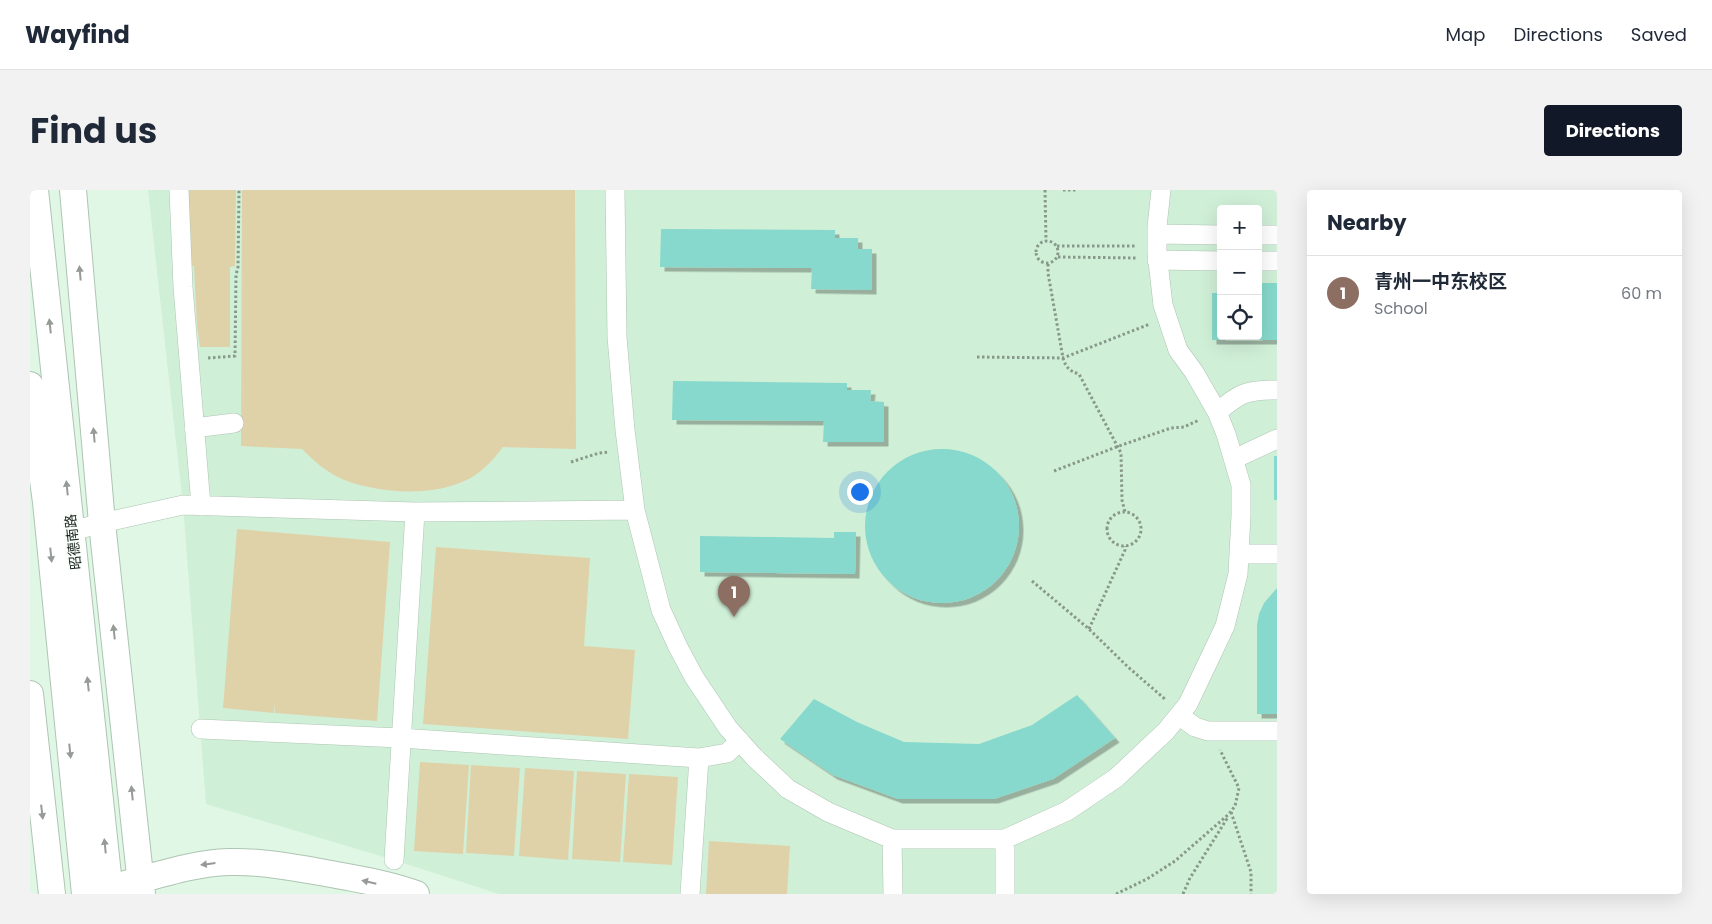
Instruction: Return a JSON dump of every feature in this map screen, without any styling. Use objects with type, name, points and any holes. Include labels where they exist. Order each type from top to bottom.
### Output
[{"type":"main road","name":"昭德南路","points":[[35,190],[72,531],[108,892]]},
{"type":"main road","points":[[72,190],[102,523],[142,887]]},
{"type":"main road","name":"昭德南路","points":[[30,385],[46,502],[85,894]]},
{"type":"main road","points":[[30,694],[52,894]]},
{"type":"main road","points":[[108,892],[142,887],[189,867],[230,862],[286,866],[406,890],[416,894]]},
{"type":"street","points":[[179,190],[180,241],[201,506]]},
{"type":"street","points":[[614,190],[617,337],[628,452],[635,510],[661,610],[678,648],[709,699],[728,728],[754,757],[788,789],[828,812],[892,840],[1005,840],[1067,811],[1116,778],[1180,716],[1202,677],[1224,626],[1238,574],[1241,485],[1217,412],[1194,372],[1178,350],[1166,319],[1157,260],[1157,234],[1162,190]]},
{"type":"street","points":[[1157,234],[1217,235]]},
{"type":"street","points":[[1262,235],[1277,235]]},
{"type":"street","points":[[1157,260],[1217,261]]},
{"type":"street","points":[[1262,261],[1277,261]]},
{"type":"street","points":[[1217,412],[1245,393],[1256,390],[1277,390]]},
{"type":"street","points":[[194,428],[234,423]]},
{"type":"street","points":[[1234,459],[1277,439]]},
{"type":"street","points":[[72,531],[183,505],[415,512],[635,510]]},
{"type":"street","points":[[394,860],[415,512]]},
{"type":"street","points":[[1240,554],[1277,554]]},
{"type":"street","points":[[1180,716],[1195,727],[1208,731],[1277,732]]},
{"type":"street","points":[[201,729],[400,738],[699,758],[726,753],[740,741]]},
{"type":"street","points":[[690,894],[699,758]]},
{"type":"street","points":[[892,840],[893,894]]},
{"type":"street","points":[[1005,840],[1005,894]]},
{"type":"path","points":[[189,359],[236,356],[239,190]]},
{"type":"path","points":[[1045,190],[1046,241]]},
{"type":"path","points":[[1063,190],[1078,190]]},
{"type":"path","points":[[1046,241],[1057,246],[1138,246],[1157,234]]},
{"type":"path","points":[[1046,241],[1039,246],[1036,252],[1039,260],[1048,264],[1058,257],[1142,258],[1157,260]]},
{"type":"path","points":[[1057,246],[1058,257]]},
{"type":"path","points":[[1048,264],[1048,273],[1066,366],[1071,371],[1079,374],[1119,446],[1121,453],[1122,500],[1125,512]]},
{"type":"path","points":[[977,357],[1063,358],[1166,319]]},
{"type":"path","points":[[1054,472],[1171,428],[1184,427],[1217,412]]},
{"type":"path","points":[[571,462],[599,453],[628,452]]},
{"type":"path","points":[[1125,512],[1131,513],[1139,520],[1142,531],[1137,542],[1132,545],[1120,546],[1111,540],[1107,529],[1111,518],[1115,514],[1125,512]]},
{"type":"path","points":[[1089,629],[1125,550],[1125,546]]},
{"type":"path","points":[[1032,581],[1089,629],[1168,702],[1180,716]]},
{"type":"path","points":[[1182,894],[1234,806],[1239,788],[1218,744],[1208,731]]},
{"type":"path","points":[[1116,894],[1148,879],[1175,861],[1230,813]]},
{"type":"path","points":[[1230,813],[1251,872],[1251,894]]},
{"type":"shaded area","points":[[148,190],[1277,190],[1277,894],[499,894],[394,860],[206,804],[183,505]]},
{"type":"shaded area","points":[[189,190],[236,190],[235,266],[230,267],[230,347],[200,347],[194,266],[188,266]]},
{"type":"shaded area","points":[[242,190],[575,190],[576,449],[503,447],[482,470],[468,479],[451,486],[433,490],[394,491],[342,479],[320,466],[302,449],[241,446]]},
{"type":"shaded area","points":[[237,529],[390,542],[377,721],[275,713],[275,703],[274,713],[223,708]]},
{"type":"shaded area","points":[[436,547],[590,558],[584,646],[635,650],[628,739],[423,724]]},
{"type":"shaded area","points":[[420,762],[469,765],[463,854],[414,851]]},
{"type":"shaded area","points":[[471,765],[520,768],[514,856],[466,853]]},
{"type":"shaded area","points":[[525,768],[574,771],[568,860],[519,856]]},
{"type":"shaded area","points":[[577,771],[626,774],[620,862],[572,859]]},
{"type":"shaded area","points":[[629,774],[678,777],[672,865],[623,862]]},
{"type":"shaded area","points":[[709,841],[790,846],[787,894],[706,894]]},
{"type":"building","points":[[661,229],[835,230],[835,238],[858,238],[858,249],[872,249],[872,290],[811,289],[812,268],[660,267]]},
{"type":"building","points":[[1262,283],[1277,283],[1277,340],[1262,340]]},
{"type":"building","points":[[1212,293],[1217,293],[1217,340],[1212,340]]},
{"type":"building","points":[[673,381],[847,383],[847,390],[871,390],[870,401],[884,402],[884,442],[823,442],[824,421],[672,420]]},
{"type":"building","points":[[942,449],[957,450],[972,455],[997,471],[1013,496],[1018,511],[1018,541],[1013,556],[997,581],[972,597],[957,602],[942,603],[927,602],[912,597],[887,581],[871,556],[866,541],[865,526],[866,511],[871,496],[887,471],[912,455],[927,450]]},
{"type":"building","points":[[1274,456],[1277,456],[1277,500],[1274,500]]},
{"type":"building","points":[[834,532],[856,532],[855,574],[700,572],[700,536],[834,538]]},
{"type":"building","points":[[1277,588],[1277,714],[1257,714],[1257,625],[1264,603]]},
{"type":"building","points":[[1077,695],[1115,738],[1053,779],[994,799],[898,799],[833,775],[780,739],[814,699],[857,722],[904,742],[979,744],[1032,725]]},
{"type":"place","name":"青州一中东校区","points":[[734,617]]}]
